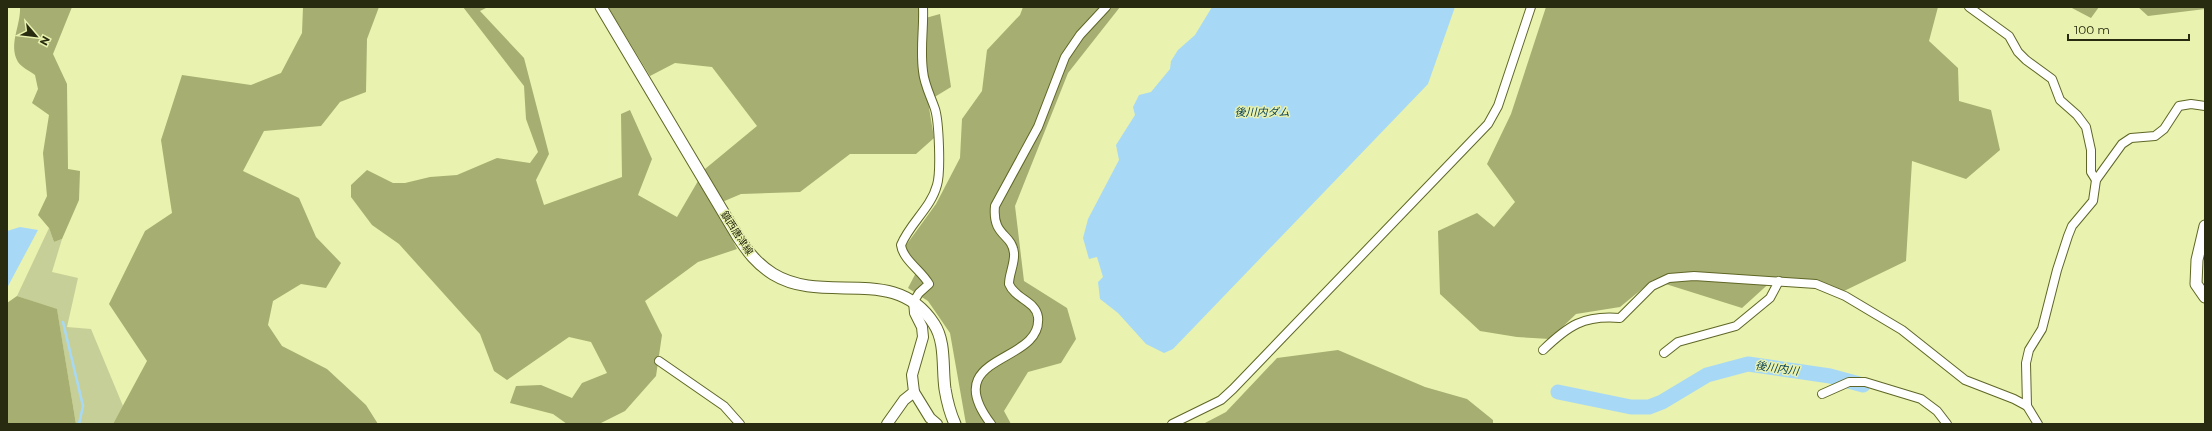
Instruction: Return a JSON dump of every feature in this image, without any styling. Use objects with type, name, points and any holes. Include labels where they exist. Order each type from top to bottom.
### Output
[{"type":"main road","name":"鎮西唐津線","points":[[601,7],[738,237],[755,260],[774,274],[789,281],[806,285],[883,289],[902,294],[923,308],[935,325],[939,336],[945,389],[950,412],[955,424]]},
{"type":"main road","points":[[2205,226],[2202,247],[2197,260],[2196,284],[2205,297]]},
{"type":"street","points":[[923,7],[920,48],[922,67],[935,111],[939,168],[938,185],[929,204],[904,238],[901,245],[909,260],[923,274],[929,284],[919,293],[914,301],[915,313],[922,327],[923,337],[912,374],[914,392],[930,418],[937,424]]},
{"type":"street","points":[[991,424],[977,402],[975,391],[977,381],[990,366],[1032,338],[1038,325],[1036,310],[1016,295],[1009,284],[1014,253],[1012,246],[997,228],[993,220],[995,206],[1038,127],[1065,57],[1080,35],[1106,7]]},
{"type":"street","points":[[1172,424],[1221,400],[1233,389],[1488,124],[1498,106],[1531,7]]},
{"type":"street","points":[[1969,7],[2009,36],[2018,52],[2026,60],[2052,79],[2060,100],[2077,115],[2086,127],[2091,150],[2091,172],[2096,180]]},
{"type":"street","points":[[2034,422],[2027,406],[2026,363],[2030,350],[2042,329],[2057,270],[2068,236],[2072,226],[2093,201],[2096,180],[2122,144],[2131,138],[2155,136],[2164,129],[2179,106],[2190,104],[2205,106]]},
{"type":"street","points":[[1543,350],[1563,331],[1581,321],[1605,317],[1620,318],[1652,286],[1668,278],[1694,276],[1816,284],[1845,296],[1902,330],[1965,380],[2014,399],[2027,406]]},
{"type":"street","points":[[1667,350],[1678,342],[1736,326],[1770,298],[1779,281]]},
{"type":"street","points":[[659,362],[724,406],[740,424]]},
{"type":"street","points":[[1822,394],[1849,382],[1865,382],[1921,399],[1937,411],[1947,424]]},
{"type":"street","points":[[887,424],[904,400],[914,392]]},
{"type":"green space","points":[[20,7],[72,7],[53,54],[67,84],[68,169],[80,171],[79,200],[62,239],[54,242],[49,228],[38,215],[47,196],[43,153],[49,115],[32,103],[38,89],[35,75],[19,64],[15,55],[14,48]]},
{"type":"green space","points":[[303,7],[379,7],[367,39],[366,92],[340,102],[321,126],[264,131],[243,171],[299,198],[316,237],[341,263],[326,288],[301,284],[273,301],[268,325],[282,346],[327,369],[366,405],[378,424],[113,424],[147,361],[109,304],[145,231],[172,213],[161,140],[182,75],[251,85],[281,73],[302,33]]},
{"type":"green space","points":[[463,7],[488,7],[480,11],[524,58],[549,154],[536,180],[544,205],[622,177],[621,114],[630,110],[652,159],[638,195],[677,217],[705,169],[757,126],[712,67],[675,63],[650,76],[608,7],[919,7],[922,19],[940,14],[951,87],[928,101],[934,138],[916,154],[850,154],[800,192],[741,194],[715,205],[737,249],[698,262],[645,301],[662,335],[656,376],[625,411],[599,424],[567,424],[553,414],[510,403],[516,386],[541,385],[572,398],[582,383],[607,373],[591,342],[569,337],[507,380],[494,371],[480,334],[399,244],[372,225],[351,197],[351,185],[367,170],[393,183],[405,183],[430,177],[457,175],[497,158],[530,163],[538,152],[526,119],[524,86]]},
{"type":"green space","points":[[1023,7],[1120,7],[1068,73],[1015,206],[1024,281],[1067,308],[1076,339],[1061,363],[1028,372],[1004,411],[1011,424],[966,424],[950,333],[928,301],[908,288],[919,267],[904,248],[936,204],[960,158],[962,119],[982,91],[987,50],[1020,15]]},
{"type":"green space","points":[[1546,7],[1938,7],[1929,41],[1958,68],[1959,101],[1991,110],[2000,150],[1966,179],[1912,161],[1906,261],[1844,291],[1775,278],[1742,308],[1653,280],[1620,307],[1576,314],[1550,339],[1517,337],[1480,331],[1440,294],[1438,231],[1477,213],[1494,227],[1515,202],[1487,164],[1511,114]]},
{"type":"green space","points":[[2070,7],[2099,7],[2091,18]]},
{"type":"green space","points":[[2138,7],[2205,7],[2205,9],[2148,16]]},
{"type":"green space","points":[[49,228],[54,242],[62,239],[52,272],[78,278],[67,327],[91,329],[123,406],[113,424],[76,424],[57,310],[17,296]]},
{"type":"green space","points":[[17,296],[57,309],[76,424],[7,424],[7,303]]},
{"type":"green space","points":[[1338,350],[1425,387],[1467,399],[1493,420],[1493,424],[1203,424],[1226,412],[1277,358]]},
{"type":"water","name":"後川内ダム","points":[[1212,7],[1455,7],[1428,84],[1173,349],[1164,353],[1146,344],[1118,313],[1100,299],[1098,282],[1103,277],[1097,257],[1089,259],[1083,238],[1088,219],[1119,160],[1116,145],[1135,115],[1133,107],[1139,95],[1151,92],[1170,69],[1171,61],[1178,50],[1195,35]]},
{"type":"water","points":[[20,227],[38,230],[7,288],[7,231]]},
{"type":"waterway","points":[[63,322],[83,406],[79,424]]},
{"type":"waterway","name":"後川内川","points":[[1558,392],[1631,407],[1649,407],[1662,402],[1707,375],[1748,364],[1830,376],[1863,385]]}]
